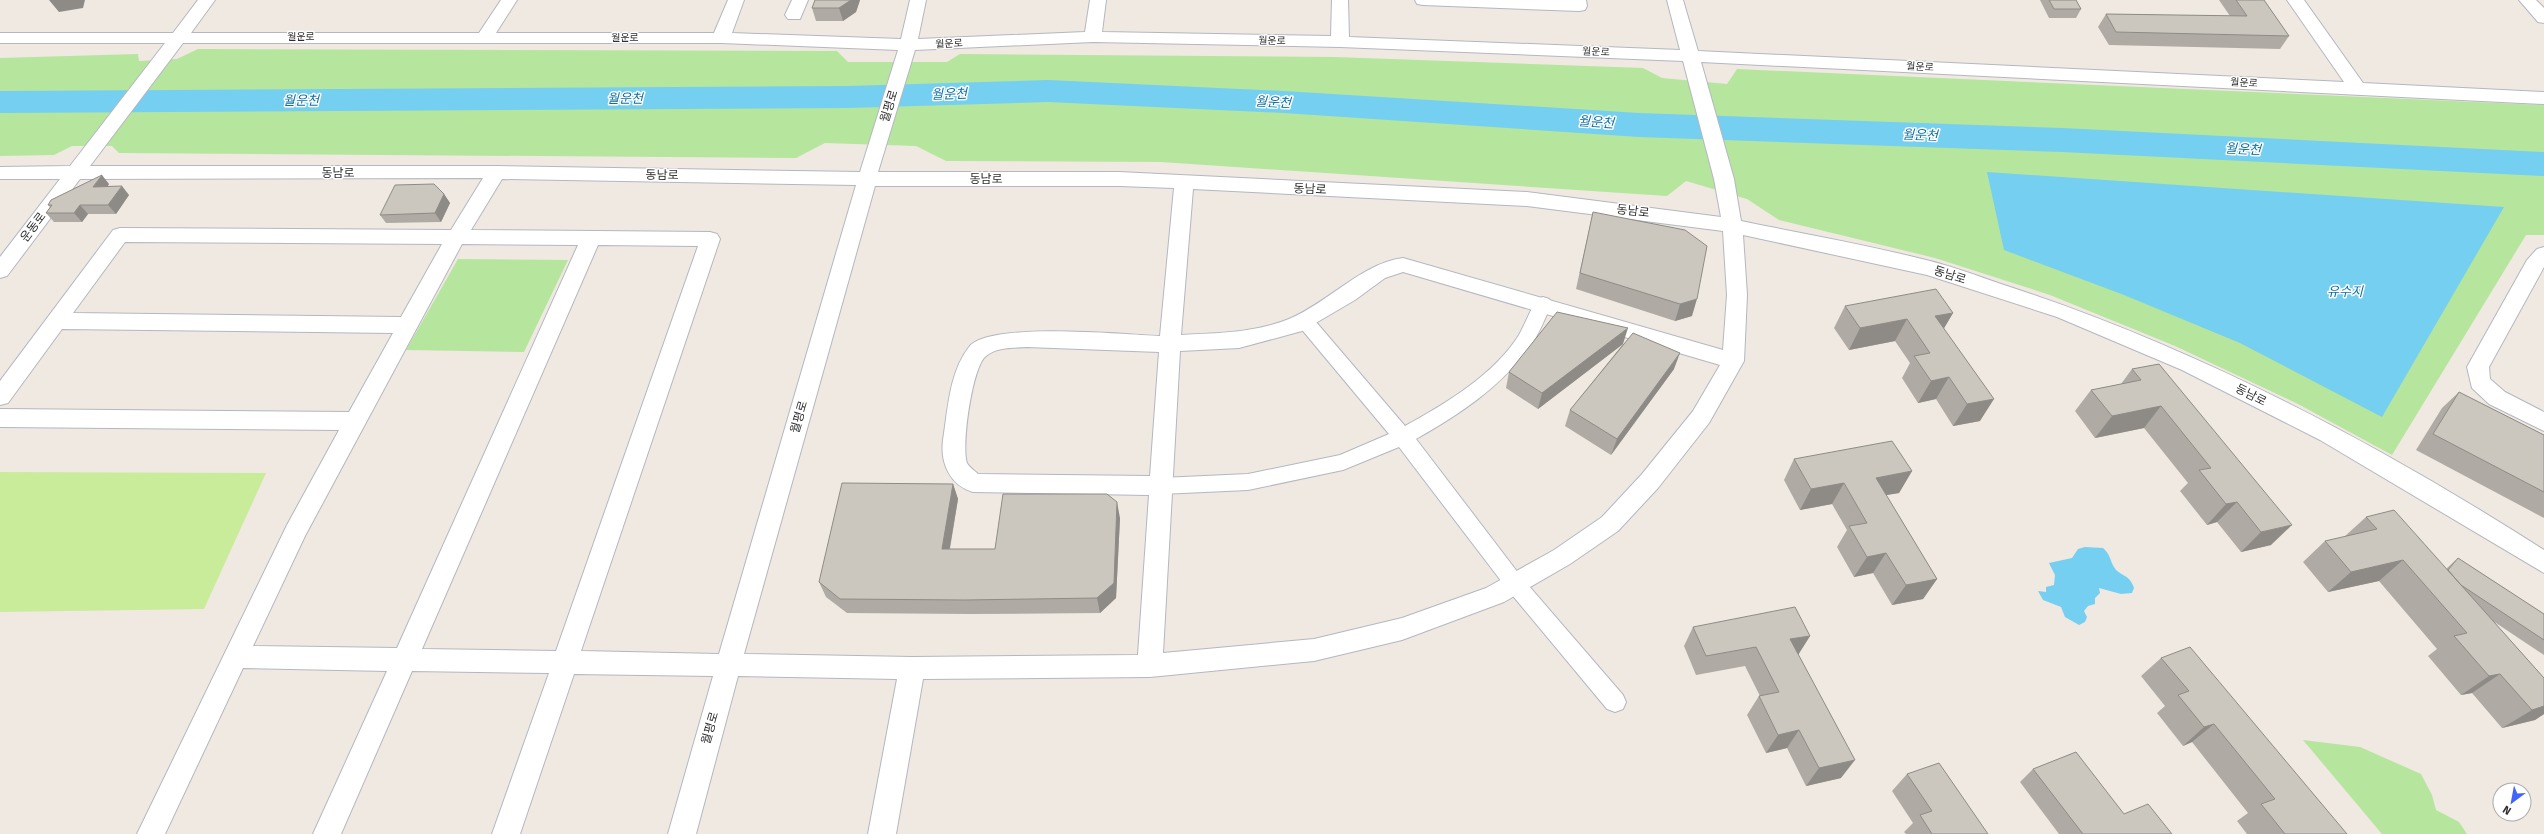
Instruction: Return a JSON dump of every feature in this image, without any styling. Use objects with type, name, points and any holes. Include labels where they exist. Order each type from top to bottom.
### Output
[{"type":"street","name":"운동로","points":[[0,271],[207,0]]},
{"type":"street","points":[[485,37],[509,0]]},
{"type":"street","points":[[721,38],[736,0]]},
{"type":"street","name":"월평로","points":[[682,834],[727,666],[867,179],[908,46],[918,0]]},
{"type":"street","points":[[1092,37],[1098,0]]},
{"type":"street","points":[[1340,0],[1340,42]]},
{"type":"street","points":[[1423,0],[1579,6],[1578,0]]},
{"type":"street","points":[[236,657],[912,668],[1150,666],[1314,650],[1402,629],[1495,595],[1562,557],[1610,524],[1650,481],[1701,417],[1733,361],[1737,295],[1732,226],[1724,179],[1692,56],[1675,0]]},
{"type":"street","points":[[2295,0],[2358,89]]},
{"type":"street","points":[[2527,0],[2544,18]]},
{"type":"street","name":"월운로","points":[[0,38],[174,43],[485,37],[721,38],[908,46],[1092,37],[1340,42],[1692,56],[2544,98]]},
{"type":"street","points":[[151,834],[295,532],[406,325],[496,172]]},
{"type":"street","name":"동남로","points":[[0,173],[496,172],[867,179],[1119,179],[1527,199],[1662,215],[1732,226],[1929,268],[2064,312],[2190,364],[2328,434],[2504,537],[2544,563]]},
{"type":"street","points":[[1150,666],[1170,344],[1184,183]]},
{"type":"street","points":[[0,397],[120,235],[710,239],[506,834]]},
{"type":"street","points":[[327,834],[591,238]]},
{"type":"street","points":[[2544,254],[2534,266],[2478,367],[2480,382],[2497,398],[2544,422]]},
{"type":"street","points":[[1543,304],[1525,340],[1491,379],[1451,410],[1403,437],[1343,462],[1248,482],[1161,486],[973,482],[958,469],[953,449],[965,373],[977,351],[999,342],[1027,339],[1170,344],[1239,340],[1295,325],[1348,295],[1378,273],[1389,267],[1403,265],[1543,304],[1733,361]]},
{"type":"street","points":[[1304,320],[1403,437],[1515,584],[1615,702]]},
{"type":"street","points":[[57,321],[406,325]]},
{"type":"street","points":[[0,418],[354,421]]},
{"type":"street","points":[[882,834],[912,668]]},
{"type":"green space","points":[[198,49],[837,51],[848,62],[947,62],[960,54],[1334,57],[1643,68],[1662,78],[1727,84],[1737,69],[2544,105],[2544,235],[2526,235],[2392,455],[2298,404],[2175,346],[2050,295],[1935,258],[1779,220],[1747,199],[1686,181],[1667,196],[1161,162],[946,161],[916,146],[825,143],[796,158],[119,153],[112,146],[72,146],[54,155],[0,156],[0,58],[138,54],[139,61],[177,59]]},
{"type":"green space","points":[[458,259],[568,260],[524,352],[406,350]]},
{"type":"green space","points":[[0,472],[266,473],[204,609],[0,612]]},
{"type":"green space","points":[[2303,740],[2360,747],[2421,774],[2432,795],[2436,810],[2459,822],[2467,834],[2382,834]]},
{"type":"water","name":"유수지","points":[[1987,172],[2504,207],[2382,417],[2240,343],[2124,295],[2004,250]]},
{"type":"water","points":[[2085,547],[2103,548],[2109,555],[2116,570],[2130,580],[2134,588],[2132,593],[2121,594],[2099,588],[2100,593],[2095,598],[2095,604],[2088,606],[2084,611],[2087,617],[2085,622],[2079,625],[2065,617],[2061,607],[2043,600],[2038,591],[2046,592],[2046,587],[2054,585],[2055,575],[2049,563],[2072,558],[2078,549]]},
{"type":"building","points":[[815,0],[851,0],[839,8],[812,8]]},
{"type":"building","points":[[2049,0],[2076,0],[2081,9],[2054,9]]},
{"type":"building","points":[[2236,0],[2264,0],[2289,36],[2116,32],[2106,14],[2247,16]]},
{"type":"building","points":[[102,175],[93,187],[122,186],[108,205],[80,205],[74,213],[46,213],[52,205],[48,205],[51,200]]},
{"type":"building","points":[[434,184],[444,194],[435,213],[380,215],[395,185]]},
{"type":"building","points":[[1593,212],[1685,230],[1707,246],[1697,299],[1680,304],[1580,273]]},
{"type":"building","points":[[1936,289],[1953,313],[1935,316],[1994,399],[1967,404],[1949,377],[1931,381],[1914,356],[1930,353],[1907,319],[1860,328],[1845,306]]},
{"type":"building","points":[[1557,312],[1628,328],[1542,393],[1509,372]]},
{"type":"building","points":[[1633,333],[1680,353],[1617,439],[1570,410]]},
{"type":"building","points":[[2159,364],[2292,525],[2261,532],[2237,502],[2226,504],[2199,470],[2211,468],[2161,406],[2112,416],[2091,390],[2141,380],[2132,369]]},
{"type":"building","points":[[2459,392],[2544,435],[2544,492],[2433,434]]},
{"type":"building","points":[[1892,441],[1912,471],[1876,478],[1937,579],[1906,585],[1886,553],[1867,557],[1849,526],[1867,523],[1844,483],[1811,489],[1794,459]]},
{"type":"building","points":[[842,483],[953,484],[942,549],[995,549],[1003,494],[1107,494],[1117,502],[1114,583],[1097,598],[965,600],[840,599],[819,582]]},
{"type":"building","points":[[2394,510],[2544,678],[2544,706],[2532,710],[2500,674],[2489,676],[2454,636],[2467,633],[2403,560],[2351,572],[2325,541],[2377,529],[2366,517]]},
{"type":"building","points":[[2458,558],[2544,614],[2544,640],[2461,585],[2448,570]]},
{"type":"building","points":[[1795,607],[1810,636],[1790,639],[1855,760],[1819,768],[1799,730],[1778,735],[1759,696],[1779,692],[1756,647],[1706,656],[1693,627]]},
{"type":"building","points":[[2190,647],[2347,834],[2285,834],[2261,804],[2275,799],[2214,724],[2204,727],[2178,695],[2189,691],[2161,658]]},
{"type":"building","points":[[2076,752],[2124,814],[2148,804],[2172,834],[2083,834],[2033,769]]},
{"type":"building","points":[[1939,763],[1988,834],[1932,834],[1920,815],[1932,811],[1907,774]]},
{"type":"waterway","name":"월운천","points":[[0,102],[848,97],[1048,91],[1284,102],[1639,125],[2062,140],[2544,164]]}]
